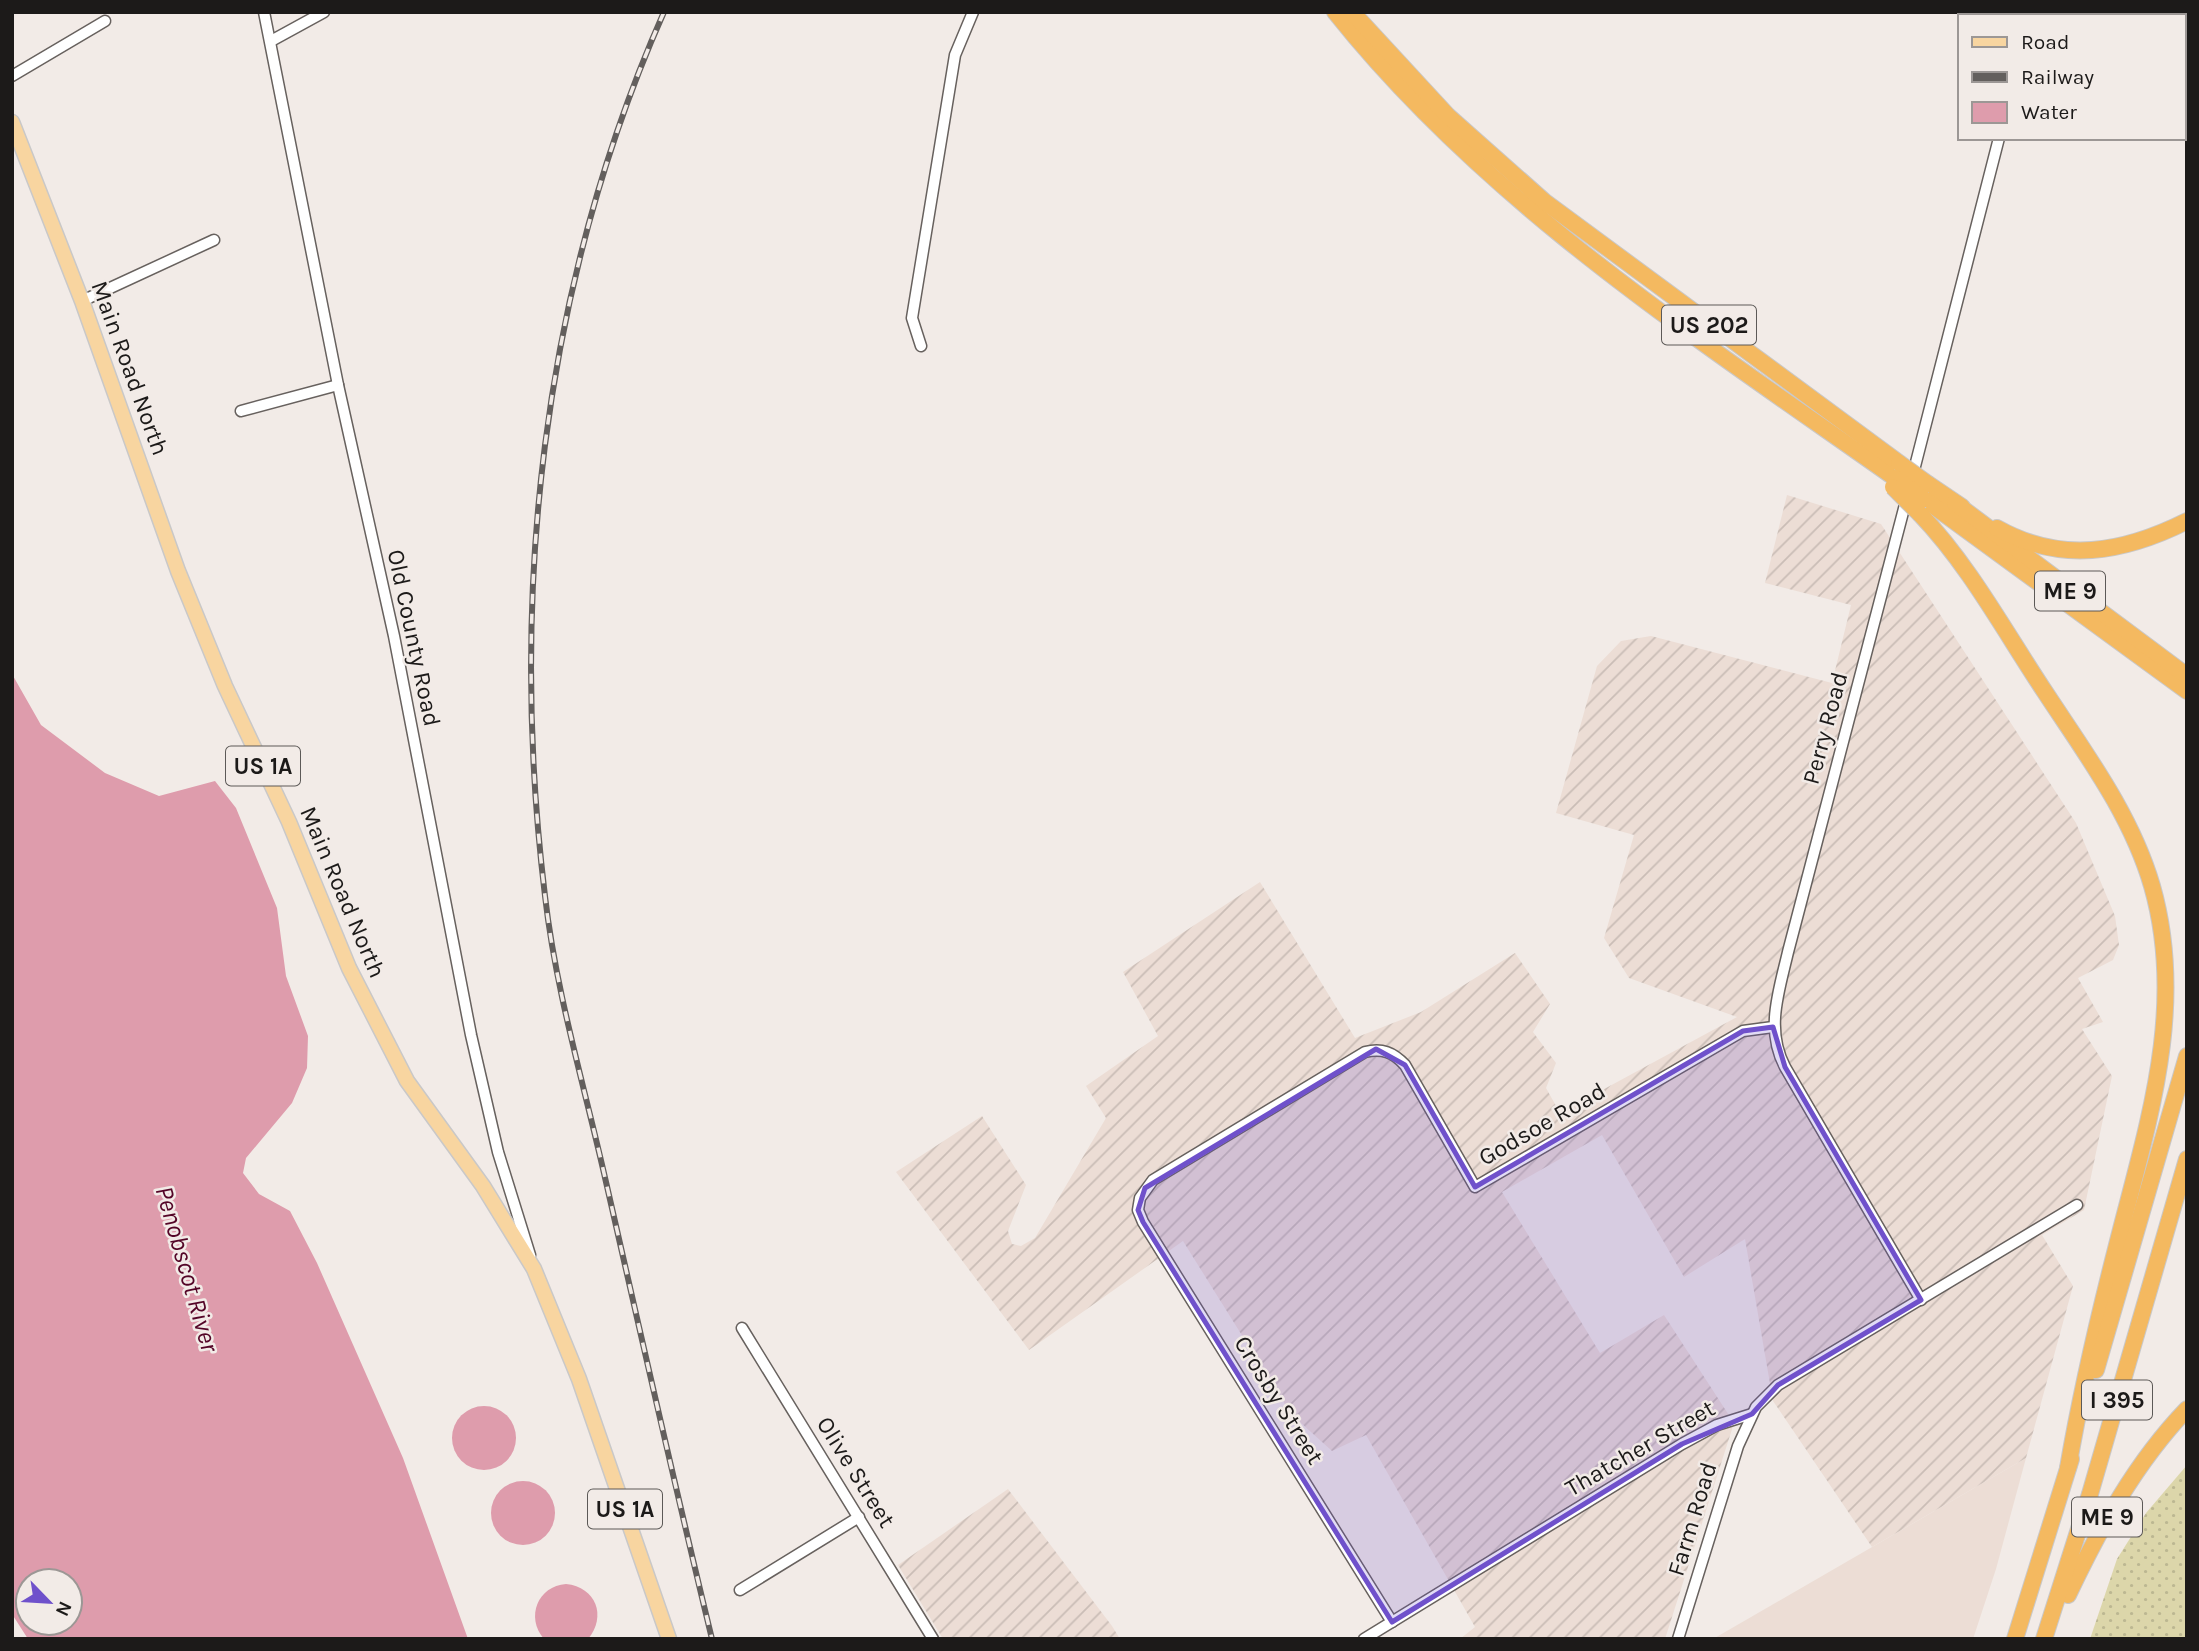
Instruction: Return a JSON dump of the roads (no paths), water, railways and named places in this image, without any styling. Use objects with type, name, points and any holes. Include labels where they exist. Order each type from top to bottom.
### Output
[{"type":"highway","name":"US 202","points":[[1335,12],[1434,123],[1534,214],[1846,445]]},
{"type":"highway","name":"US 202","points":[[1352,12],[1448,116],[1545,202],[1924,499],[1955,503]]},
{"type":"highway","name":"ME 9","points":[[1846,445],[1895,476],[1924,499],[1960,565],[2113,797],[2145,866],[2163,937],[2167,1004],[2160,1069],[2093,1341],[2068,1468]]},
{"type":"highway","points":[[1924,499],[2187,691]]},
{"type":"highway","name":"ME 9","points":[[1955,503],[2011,548],[2187,676]]},
{"type":"highway","points":[[1955,503],[2021,540],[2067,552],[2096,551],[2128,545],[2187,521]]},
{"type":"highway","name":"I 395","points":[[2015,1639],[2068,1468],[2187,1056]]},
{"type":"highway","name":"I 395","points":[[2046,1639],[2187,1159]]},
{"type":"highway","name":"ME 9","points":[[2046,1639],[2113,1506],[2148,1454],[2187,1409]]},
{"type":"main road","name":"Main Road North","points":[[12,121],[82,301],[178,571],[225,686],[289,822],[349,968],[407,1080],[483,1186],[534,1269],[579,1379],[669,1639]]},
{"type":"street","name":"Old County Road","points":[[264,12],[338,385],[394,636],[477,1061],[498,1152],[534,1269]]},
{"type":"street","points":[[271,41],[324,12]]},
{"type":"street","points":[[921,346],[912,318],[955,55],[973,12]]},
{"type":"street","points":[[12,76],[105,21]]},
{"type":"street","name":"Perry Road","points":[[1921,1300],[1785,1068],[1777,1049],[1773,1027],[1788,952],[1998,140]]},
{"type":"street","points":[[82,301],[214,240]]},
{"type":"street","points":[[241,411],[338,385]]},
{"type":"street","name":"Godsoe Road","points":[[1140,1198],[1153,1180],[1365,1052],[1387,1051],[1405,1065],[1475,1188],[1743,1031],[1773,1027]]},
{"type":"street","name":"Crosby Street","points":[[1140,1198],[1138,1210],[1143,1222],[1392,1622]]},
{"type":"street","name":"Thatcher Street","points":[[1364,1639],[1682,1444],[1717,1425],[1752,1414],[1778,1385],[2077,1205]]},
{"type":"street","name":"Olive Street","points":[[742,1328],[933,1639]]},
{"type":"street","name":"Farm Road","points":[[1678,1639],[1733,1458],[1752,1414]]},
{"type":"street","points":[[740,1590],[859,1517]]},
{"type":"water","name":"Penobscot River","points":[[12,674],[41,725],[105,773],[159,796],[215,781],[236,808],[277,908],[286,976],[308,1036],[307,1068],[292,1103],[246,1158],[243,1173],[259,1194],[290,1211],[317,1263],[403,1458],[468,1639],[28,1639],[27,1637],[84,1637],[84,1567],[14,1567],[14,1617]]},
{"type":"water","points":[[484,1406],[507,1415],[516,1438],[507,1461],[484,1470],[461,1461],[452,1438],[461,1415]]},
{"type":"water","points":[[523,1481],[546,1490],[555,1513],[546,1536],[523,1545],[500,1536],[491,1513],[500,1490]]},
{"type":"water","points":[[566,1584],[576,1586],[591,1597],[597,1612],[594,1630],[588,1639],[544,1639],[535,1621],[537,1604],[548,1590]]},
{"type":"railway","points":[[664,12],[622,117],[588,225],[563,335],[545,446],[534,558],[531,671],[535,784],[545,896],[556,968],[712,1639]]}]
